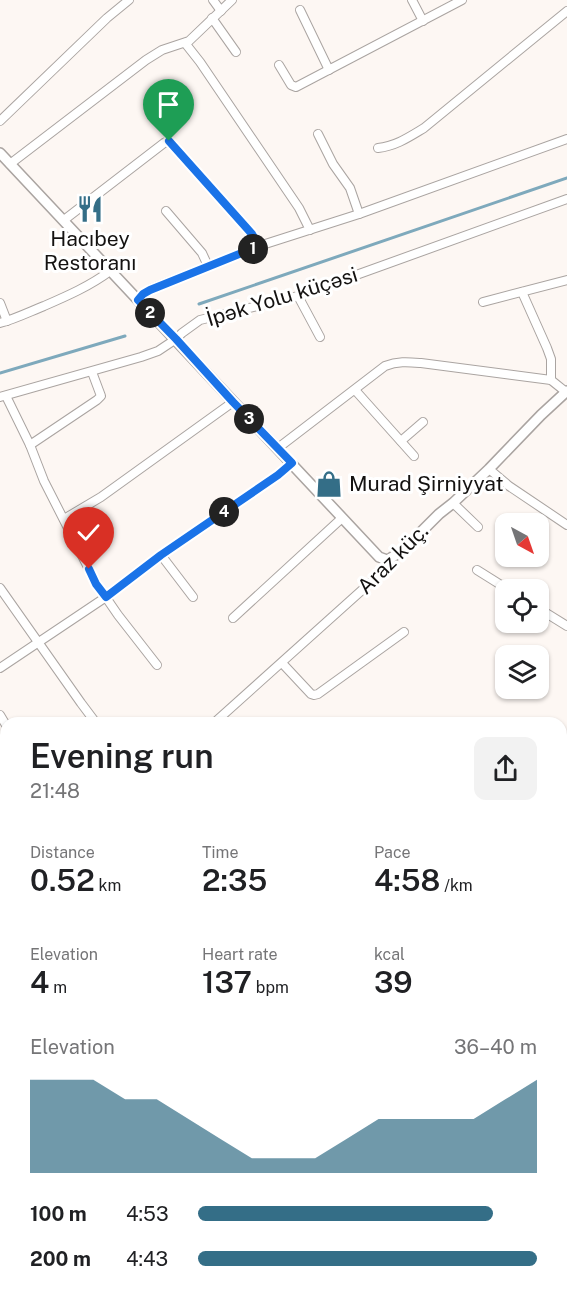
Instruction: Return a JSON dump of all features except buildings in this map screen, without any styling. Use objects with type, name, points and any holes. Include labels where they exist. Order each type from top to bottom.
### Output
[{"type":"street","points":[[0,121],[107,18],[129,0]]},
{"type":"street","points":[[213,0],[221,10]]},
{"type":"street","points":[[10,164],[146,60],[162,50],[185,43],[232,0]]},
{"type":"street","points":[[412,0],[423,21]]},
{"type":"street","points":[[279,64],[291,85],[296,87],[457,1]]},
{"type":"street","points":[[300,10],[328,70]]},
{"type":"street","points":[[378,148],[390,147],[424,128],[567,11]]},
{"type":"street","points":[[212,18],[236,52]]},
{"type":"street","points":[[185,43],[299,208],[310,230]]},
{"type":"street","points":[[318,134],[333,164],[350,188],[359,214]]},
{"type":"street","points":[[138,300],[150,290],[259,246],[359,214],[567,140]]},
{"type":"street","points":[[64,220],[169,141],[252,234],[259,246]]},
{"type":"street","points":[[0,153],[379,557],[387,560]]},
{"type":"street","name":"İpək Yolu küçəsi","points":[[3,397],[158,351],[200,320],[298,296],[566,202]]},
{"type":"street","points":[[166,211],[202,253],[208,266]]},
{"type":"street","points":[[0,303],[4,322],[76,292],[110,271]]},
{"type":"street","points":[[483,302],[567,280]]},
{"type":"street","points":[[522,292],[547,348],[550,358],[550,380]]},
{"type":"street","points":[[298,296],[320,337]]},
{"type":"street","points":[[278,448],[385,366],[394,362],[550,380],[566,392]]},
{"type":"street","points":[[30,445],[101,396],[92,372]]},
{"type":"street","points":[[355,390],[414,456]]},
{"type":"street","name":"Araz küç.","points":[[221,717],[379,574],[387,560],[403,550],[566,392]]},
{"type":"street","points":[[3,397],[30,445],[44,481],[96,584],[157,665]]},
{"type":"street","points":[[64,519],[101,497],[233,402]]},
{"type":"street","points":[[400,441],[423,422]]},
{"type":"street","points":[[0,668],[106,597],[161,555],[292,463]]},
{"type":"street","points":[[489,469],[509,486],[567,525]]},
{"type":"street","points":[[453,503],[478,527]]},
{"type":"street","points":[[233,618],[342,518]]},
{"type":"street","points":[[161,555],[194,597]]},
{"type":"street","points":[[477,570],[495,581]]},
{"type":"street","points":[[0,588],[92,717]]},
{"type":"street","points":[[549,615],[567,626]]},
{"type":"street","points":[[282,663],[311,694],[318,694],[404,632]]},
{"type":"waterway","points":[[199,304],[567,178]]},
{"type":"waterway","points":[[0,373],[125,336]]},
{"type":"place","name":"Hacıbey Restoranı","points":[[90,209]]},
{"type":"place","name":"Murad Şirniyyat","points":[[329,484]]},
{"type":"route","points":[[89,569],[96,584],[106,597],[161,555],[292,463],[138,300],[150,290],[259,246],[252,234],[169,141]]}]
